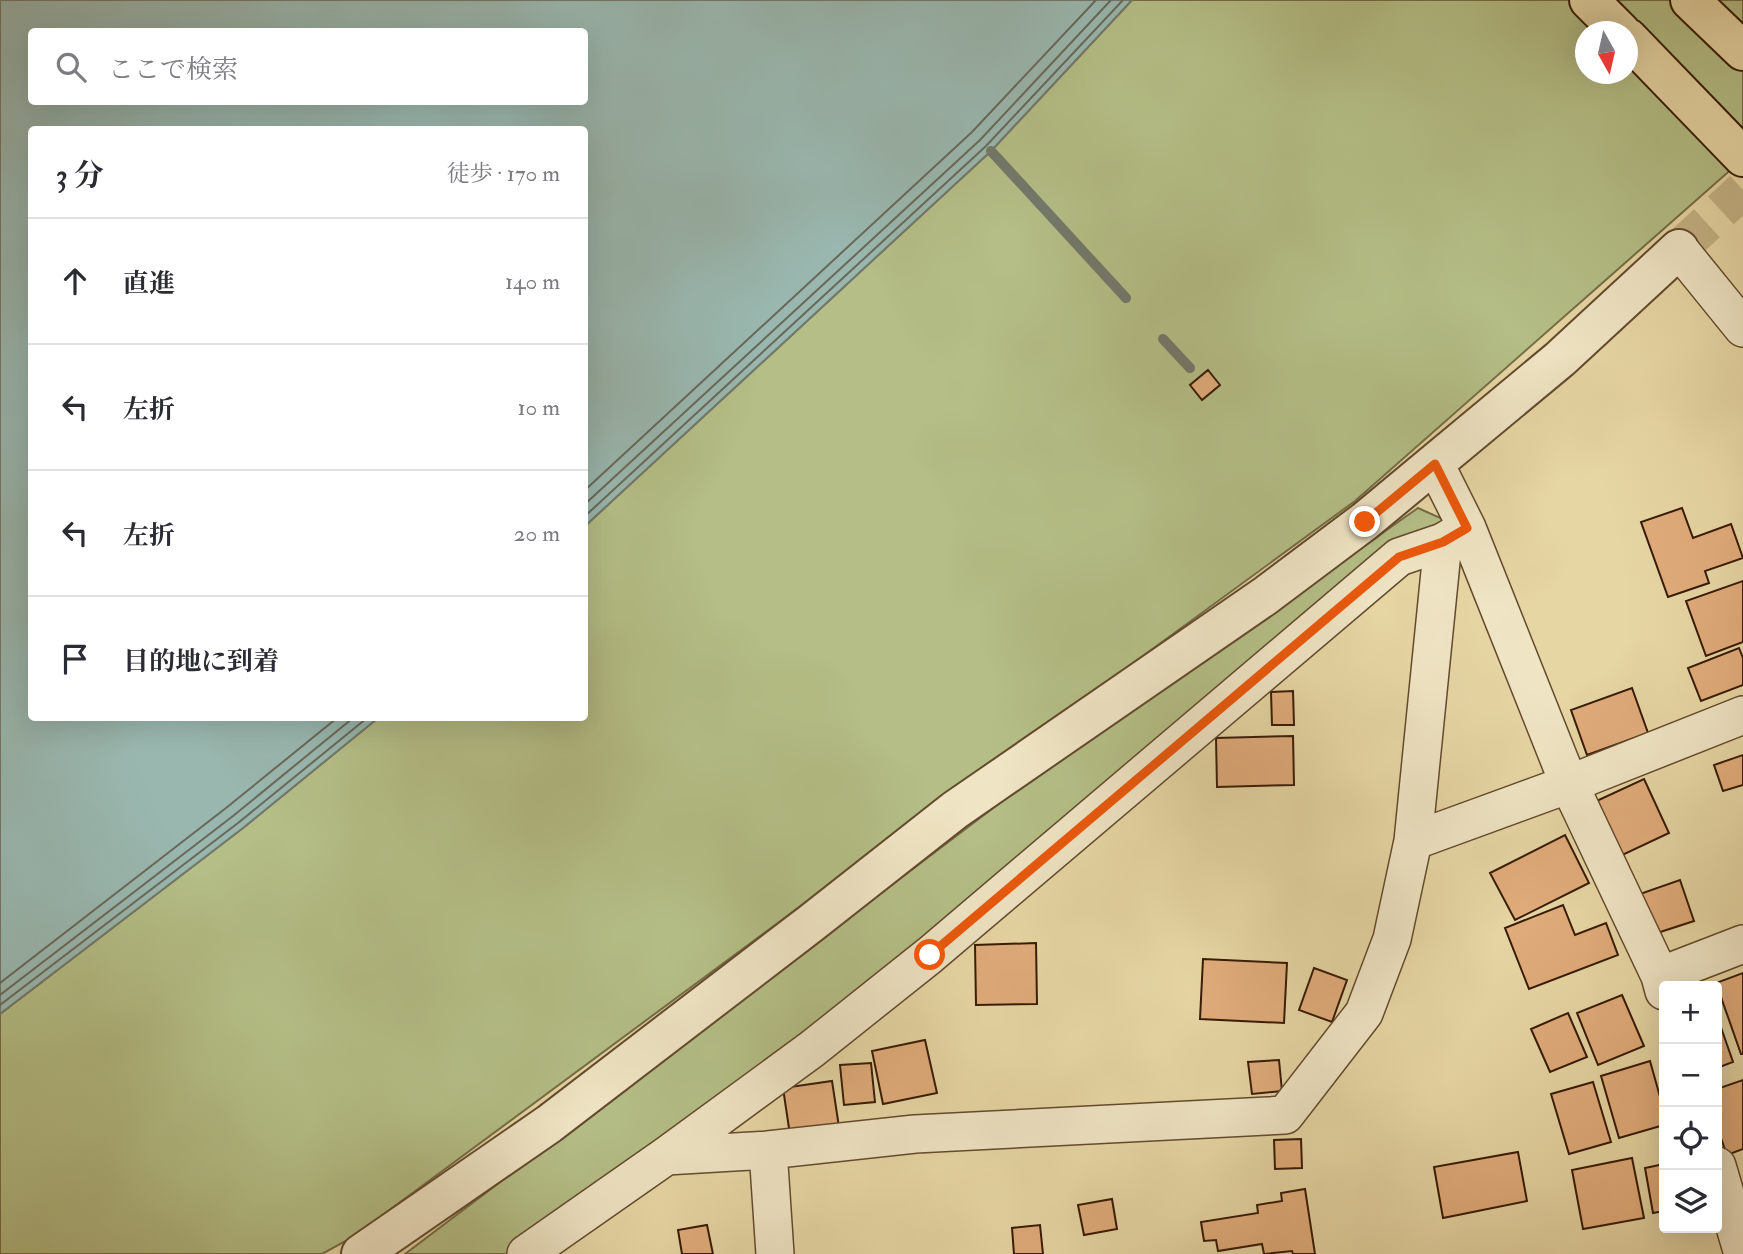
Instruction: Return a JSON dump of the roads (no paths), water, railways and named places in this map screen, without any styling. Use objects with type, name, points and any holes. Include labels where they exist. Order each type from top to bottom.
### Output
[{"type":"highway","points":[[1589,0],[1610,21]]},
{"type":"highway","points":[[1690,0],[1739,47]]},
{"type":"highway","points":[[1638,48],[1743,156]]},
{"type":"street","points":[[361,1254],[549,1124],[955,810],[1265,596],[1365,522],[1560,359],[1679,249],[1743,328]]},
{"type":"street","points":[[1435,464],[1455,535],[1661,981]]},
{"type":"street","points":[[666,1156],[768,1150],[915,1134],[1285,1115],[1364,1013],[1392,939],[1413,841],[1455,535]]},
{"type":"street","points":[[526,1254],[812,1049],[930,955],[1399,557],[1455,535]]},
{"type":"street","points":[[1413,841],[1569,784],[1743,715]]},
{"type":"street","points":[[1668,981],[1743,944]]},
{"type":"street","points":[[768,1150],[775,1254]]},
{"type":"street","points":[[1718,1170],[1743,1254]]},
{"type":"water","points":[[0,0],[1132,0],[991,151],[588,523],[588,126],[28,126],[28,721],[374,721],[243,828],[0,1014]]},
{"type":"waterway","points":[[991,151],[1126,298]]},
{"type":"waterway","points":[[1163,339],[1190,368]]},
{"type":"tunnel","points":[[1679,249],[1743,190]]}]
